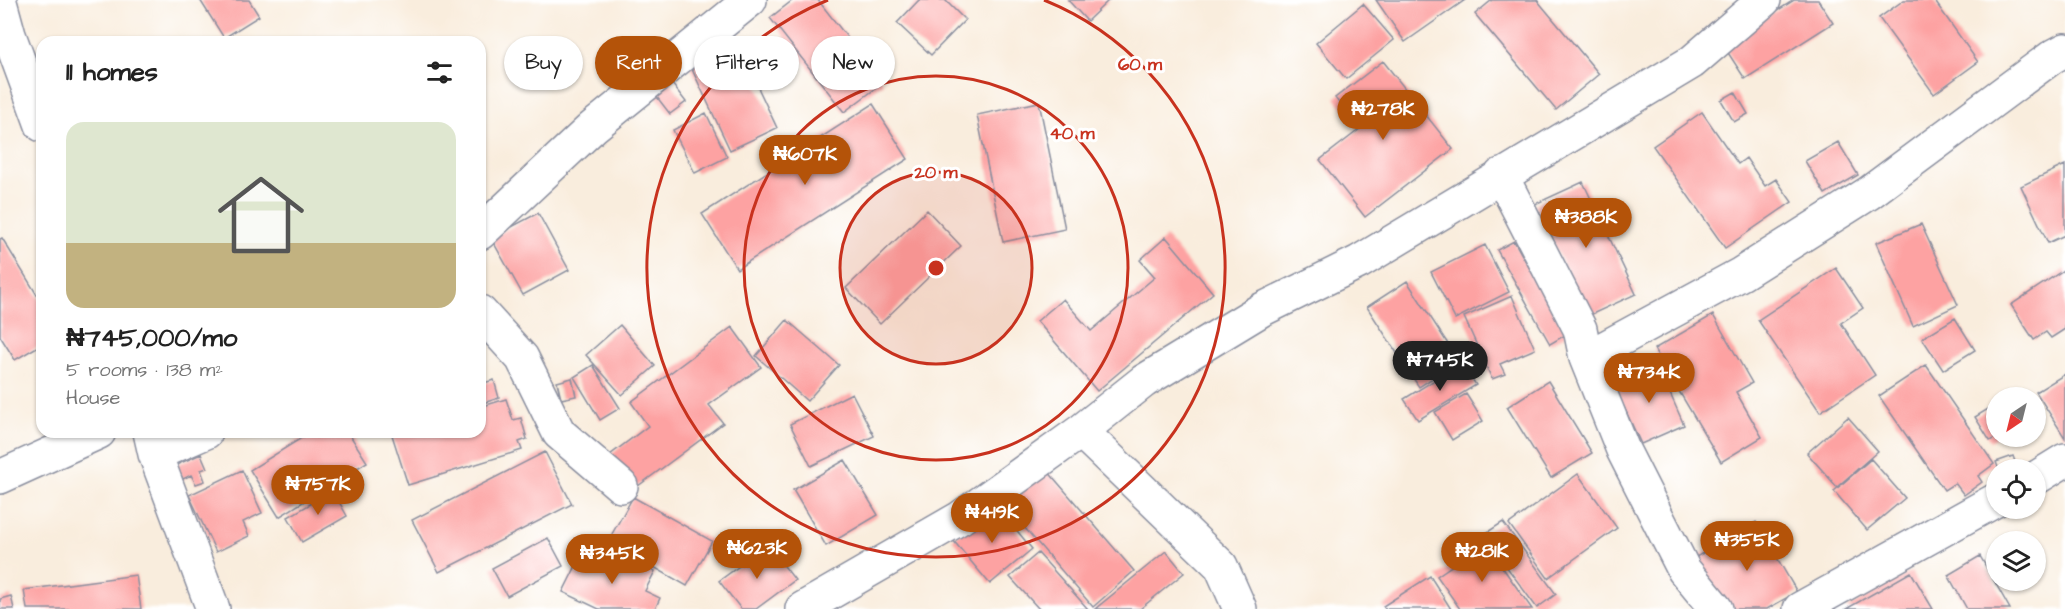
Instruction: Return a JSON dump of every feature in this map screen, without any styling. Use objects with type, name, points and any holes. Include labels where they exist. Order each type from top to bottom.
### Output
[{"type":"street","points":[[486,227],[593,127],[750,0]]},
{"type":"street","points":[[802,609],[960,518],[1081,431],[1153,375],[1261,310],[1359,262],[1692,62],[1764,0]]},
{"type":"street","points":[[0,2],[5,38],[36,111]]},
{"type":"street","points":[[1586,358],[1741,274],[1859,199],[2052,57],[2065,50]]},
{"type":"street","points":[[1501,176],[1580,329],[1586,358],[1623,450],[1684,570],[1716,609]]},
{"type":"street","points":[[486,319],[522,358],[559,433],[621,486]]},
{"type":"street","points":[[1081,431],[1221,566],[1240,609]]},
{"type":"street","points":[[0,477],[86,438]]},
{"type":"street","points":[[177,438],[153,443],[213,609]]},
{"type":"street","points":[[2046,472],[2065,460]]},
{"type":"street","points":[[1800,609],[1986,506]]},
{"type":"building","points":[[200,0],[249,0],[259,16],[227,36],[223,36]]},
{"type":"building","points":[[793,0],[818,0],[846,36],[811,36],[811,70],[799,55],[799,36],[784,36],[770,18]]},
{"type":"building","points":[[919,0],[945,0],[965,20],[931,55],[897,23]]},
{"type":"building","points":[[1068,0],[1109,0],[1087,21]]},
{"type":"building","points":[[1376,0],[1465,0],[1405,42]]},
{"type":"building","points":[[1492,0],[1537,0],[1599,74],[1556,110],[1475,14]]},
{"type":"building","points":[[1794,0],[1818,0],[1833,23],[1745,79],[1723,45]]},
{"type":"building","points":[[1904,0],[1934,0],[1978,62],[1934,94],[1879,18]]},
{"type":"building","points":[[1363,4],[1394,40],[1346,79],[1316,43]]},
{"type":"building","points":[[1383,61],[1453,149],[1365,217],[1320,160],[1360,129],[1335,98]]},
{"type":"building","points":[[677,90],[686,102],[670,114],[653,92]]},
{"type":"building","points":[[702,90],[759,90],[777,128],[730,150]]},
{"type":"building","points":[[827,90],[874,90],[844,112]]},
{"type":"building","points":[[1735,92],[1748,114],[1734,122],[1721,100]]},
{"type":"building","points":[[1039,102],[1065,229],[1003,242],[977,115]]},
{"type":"building","points":[[873,104],[908,159],[737,269],[702,214]]},
{"type":"building","points":[[1702,112],[1738,164],[1746,158],[1765,186],[1776,179],[1792,202],[1725,248],[1653,146]]},
{"type":"building","points":[[706,113],[727,157],[695,173],[673,130]]},
{"type":"building","points":[[1838,142],[1858,175],[1825,194],[1805,161]]},
{"type":"building","points":[[2065,165],[2065,235],[2048,243],[2021,186]]},
{"type":"building","points":[[1583,182],[1636,294],[1588,316],[1535,204]]},
{"type":"building","points":[[927,210],[961,246],[880,324],[846,288]]},
{"type":"building","points":[[538,213],[569,270],[523,295],[491,238]]},
{"type":"building","points":[[1921,224],[1958,305],[1913,326],[1876,243]]},
{"type":"building","points":[[1166,237],[1213,293],[1097,391],[1037,321],[1063,299],[1091,331],[1155,277],[1140,260]]},
{"type":"building","points":[[2,238],[36,293],[36,348],[15,360],[0,336],[0,239]]},
{"type":"building","points":[[1514,241],[1567,334],[1550,344],[1497,250]]},
{"type":"building","points":[[1485,245],[1509,292],[1455,319],[1431,272]]},
{"type":"building","points":[[1836,268],[1863,308],[1841,323],[1875,375],[1820,412],[1758,320]]},
{"type":"building","points":[[2065,269],[2065,329],[2051,338],[2046,332],[2034,340],[2011,305]]},
{"type":"building","points":[[1407,281],[1459,361],[1419,387],[1367,307]]},
{"type":"building","points":[[1512,296],[1535,349],[1500,364],[1505,374],[1492,379],[1464,317]]},
{"type":"building","points":[[1713,315],[1752,383],[1736,392],[1762,437],[1721,462],[1654,349]]},
{"type":"building","points":[[1955,318],[1975,350],[1943,370],[1922,338]]},
{"type":"building","points":[[787,320],[839,365],[807,401],[756,356]]},
{"type":"building","points":[[620,325],[655,366],[622,395],[586,355]]},
{"type":"building","points":[[732,327],[761,367],[709,405],[723,423],[634,489],[610,455],[648,426],[631,402]]},
{"type":"building","points":[[1462,363],[1476,385],[1418,420],[1404,399]]},
{"type":"building","points":[[1657,364],[1684,425],[1641,444],[1613,383]]},
{"type":"building","points":[[593,365],[620,408],[600,420],[574,377]]},
{"type":"building","points":[[1926,365],[1991,459],[1986,459],[1986,470],[1978,476],[1982,482],[1964,495],[1955,483],[1944,490],[1879,396]]},
{"type":"building","points":[[2065,374],[2065,438],[2046,408],[2046,387],[2044,387]]},
{"type":"building","points":[[572,378],[576,396],[561,399],[557,382]]},
{"type":"building","points":[[494,380],[499,398],[486,402],[486,382]]},
{"type":"building","points":[[1548,381],[1592,453],[1551,478],[1507,407]]},
{"type":"building","points":[[852,393],[874,436],[811,466],[790,424]]},
{"type":"building","points":[[1466,394],[1483,421],[1452,440],[1435,412]]},
{"type":"building","points":[[506,399],[513,420],[521,418],[527,439],[519,442],[522,450],[408,485],[393,438],[486,438],[486,405]]},
{"type":"building","points":[[1986,410],[1986,435],[1975,417]]},
{"type":"building","points":[[1848,417],[1878,451],[1837,487],[1807,453]]},
{"type":"building","points":[[301,438],[352,438],[367,462],[279,517],[250,470]]},
{"type":"building","points":[[545,452],[572,504],[439,572],[412,520]]},
{"type":"building","points":[[201,454],[207,468],[201,470],[205,481],[196,484],[191,475],[183,479],[176,465]]},
{"type":"building","points":[[1871,459],[1905,498],[1867,530],[1834,491]]},
{"type":"building","points":[[845,460],[878,515],[826,546],[793,490]]},
{"type":"building","points":[[1046,469],[1134,571],[1093,607],[1005,505]]},
{"type":"building","points":[[242,470],[262,513],[243,522],[249,536],[216,552],[189,495]]},
{"type":"building","points":[[1578,474],[1617,528],[1548,578],[1509,524]]},
{"type":"building","points":[[333,491],[347,516],[302,542],[288,517]]},
{"type":"building","points":[[633,497],[712,541],[687,586],[608,541]]},
{"type":"building","points":[[995,504],[1032,549],[990,584],[952,539]]},
{"type":"building","points":[[1503,522],[1556,594],[1537,608],[1483,535]]},
{"type":"building","points":[[1756,522],[1797,592],[1767,609],[1727,609],[1696,557]]},
{"type":"building","points":[[548,538],[563,566],[507,596],[492,568]]},
{"type":"building","points":[[1485,543],[1532,609],[1460,609],[1437,576]]},
{"type":"building","points":[[768,545],[795,580],[756,609],[741,609],[719,581]]},
{"type":"building","points":[[1166,551],[1184,573],[1140,609],[1095,609]]},
{"type":"building","points":[[1038,553],[1088,609],[1039,609],[1010,577]]},
{"type":"building","points":[[582,554],[614,569],[622,555],[655,571],[645,591],[660,598],[655,609],[599,609],[563,592]]},
{"type":"building","points":[[1980,556],[1986,567],[1986,591],[2000,591],[2010,609],[1967,609],[1948,575]]},
{"type":"building","points":[[1911,572],[1933,609],[1846,609]]},
{"type":"building","points":[[136,575],[141,609],[27,609],[24,590]]},
{"type":"building","points":[[1430,576],[1451,609],[1385,609],[1383,606]]},
{"type":"building","points":[[11,596],[14,609],[0,609],[0,599]]}]
